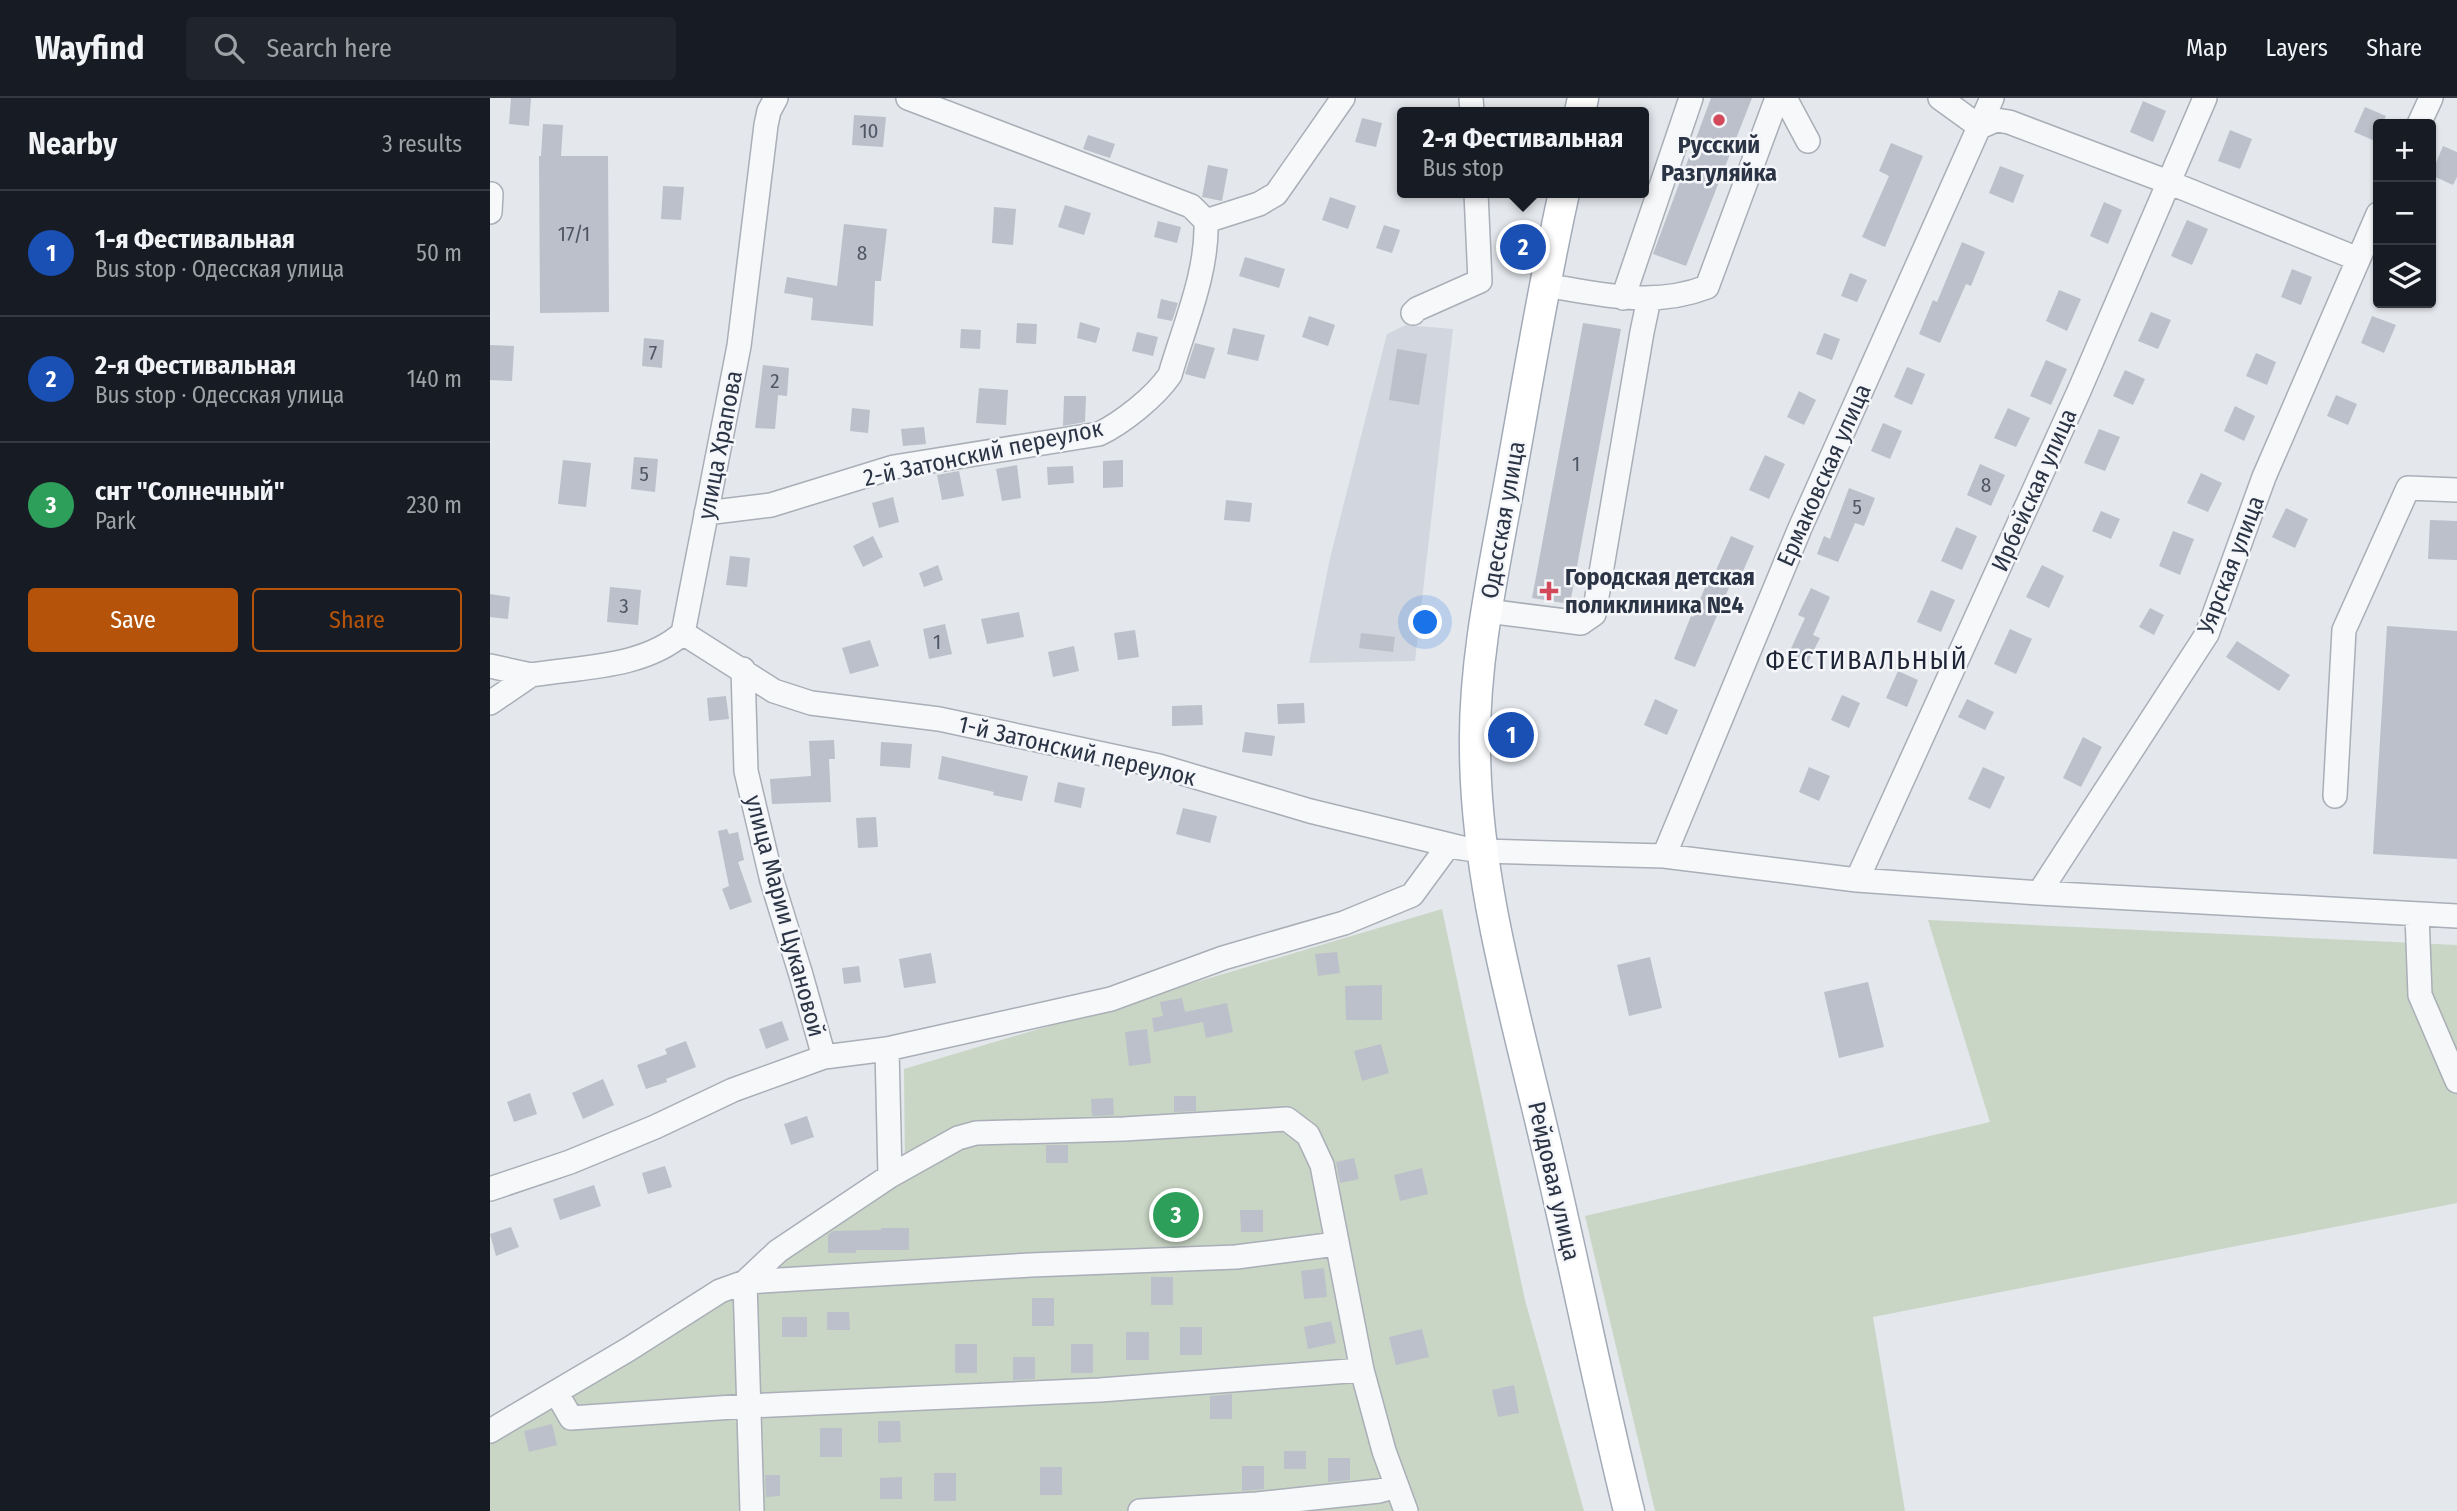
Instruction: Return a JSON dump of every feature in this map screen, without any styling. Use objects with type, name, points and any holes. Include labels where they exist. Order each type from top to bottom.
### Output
[{"type":"main road","name":"Одесская улица","points":[[1482,851],[1475,746],[1476,706],[1487,611],[1563,198]]},
{"type":"main road","name":"Рейдовая улица","points":[[1482,851],[1486,883],[1560,1201],[1599,1391],[1629,1511]]},
{"type":"street","name":"улица Храпова","points":[[684,634],[739,346],[766,125],[776,98]]},
{"type":"street","points":[[908,98],[1191,206],[1206,221],[1259,204],[1276,194],[1343,98]]},
{"type":"street","points":[[1623,298],[1691,98]]},
{"type":"street","points":[[1545,285],[1623,298],[1649,299],[1688,294],[1707,287],[1777,98]]},
{"type":"street","points":[[1785,98],[1808,141]]},
{"type":"street","points":[[1940,98],[1980,127],[1996,120],[2009,122],[2168,182],[2358,259]]},
{"type":"street","name":"Ермаковская улица","points":[[1664,856],[1800,528],[1992,98]]},
{"type":"street","name":"Ирбейская улица","points":[[1857,880],[2080,391],[2205,98]]},
{"type":"street","points":[[2421,119],[2431,98]]},
{"type":"street","points":[[1413,313],[1480,282],[1476,198]]},
{"type":"street","name":"2-й Затонский переулок","points":[[706,513],[771,505],[894,467],[1099,434],[1112,427],[1163,386],[1170,375],[1201,271],[1206,221]]},
{"type":"street","name":"Уярская улица","points":[[2039,893],[2207,634],[2264,477],[2373,225]]},
{"type":"street","points":[[1487,611],[1581,623],[1594,614],[1649,299]]},
{"type":"street","points":[[2335,796],[2344,630],[2408,488],[2457,490]]},
{"type":"street","points":[[490,666],[531,675],[615,662],[652,653],[684,634]]},
{"type":"street","name":"1-й Затонский переулок","points":[[684,634],[774,691],[793,699],[939,719],[1159,766],[1310,811],[1448,846],[1482,851],[1664,856],[1857,880],[2039,893],[2457,916]]},
{"type":"street","name":"улица Марии Цукановой","points":[[490,1189],[570,1162],[655,1127],[733,1090],[824,1057],[772,881],[746,771],[743,669]]},
{"type":"street","points":[[490,703],[531,675]]},
{"type":"street","points":[[824,1057],[887,1049],[1111,999],[1223,958],[1344,923],[1412,895],[1448,846]]},
{"type":"street","points":[[2417,914],[2420,995],[2457,1081]]},
{"type":"street","points":[[887,1049],[890,1176]]},
{"type":"street","points":[[752,1511],[745,1282],[778,1251],[890,1176],[958,1138],[976,1133],[1124,1129],[1287,1119],[1308,1135],[1322,1165],[1362,1370],[1384,1451],[1406,1511]]},
{"type":"street","points":[[490,1431],[720,1291],[745,1282],[1031,1265],[1236,1257],[1336,1244]]},
{"type":"street","points":[[556,1392],[571,1418],[748,1406],[1100,1390],[1362,1370]]},
{"type":"street","points":[[1140,1511],[1257,1504],[1379,1491],[1397,1486]]},
{"type":"shaded area","points":[[1406,325],[1453,329],[1415,661],[1309,663],[1330,558],[1387,334]]},
{"type":"green space","points":[[1442,909],[1525,1300],[1584,1511],[490,1511],[490,1443],[579,1390],[905,1174],[904,1069]]},
{"type":"green space","points":[[1928,920],[2457,945],[2457,1203],[1873,1317],[1905,1511],[1655,1511],[1585,1216],[1990,1122]]},
{"type":"building","points":[[511,98],[531,98],[529,126],[509,124]]},
{"type":"building","points":[[1711,98],[1752,98],[1686,266],[1653,254]]},
{"type":"building","points":[[2143,101],[2166,111],[2153,142],[2130,132]]},
{"type":"building","points":[[2365,107],[2386,116],[2384,119],[2373,119],[2373,140],[2354,132]]},
{"type":"building","points":[[854,115],[886,117],[883,147],[852,145]]},
{"type":"building","points":[[1362,118],[1382,123],[1376,147],[1355,142]]},
{"type":"building","points":[[543,124],[563,125],[561,156],[608,156],[609,312],[540,313],[539,156]]},
{"type":"building","points":[[2230,130],[2252,139],[2240,169],[2218,161]]},
{"type":"building","points":[[1088,135],[1115,144],[1110,158],[1083,149]]},
{"type":"building","points":[[1891,143],[1923,156],[1885,247],[1862,237],[1889,176],[1879,171]]},
{"type":"building","points":[[2443,146],[2457,152],[2457,177],[2453,185],[2436,177],[2436,163]]},
{"type":"building","points":[[1208,165],[1228,169],[1222,201],[1202,197]]},
{"type":"building","points":[[2000,166],[2024,175],[2013,203],[1989,193]]},
{"type":"building","points":[[663,186],[684,187],[681,220],[661,219]]},
{"type":"building","points":[[1330,197],[1356,206],[1348,229],[1322,220]]},
{"type":"building","points":[[2104,202],[2122,210],[2108,244],[2090,236]]},
{"type":"building","points":[[1065,205],[1091,213],[1084,235],[1058,227]]},
{"type":"building","points":[[994,207],[1016,209],[1013,245],[992,243]]},
{"type":"building","points":[[2187,220],[2208,229],[2192,265],[2171,256]]},
{"type":"building","points":[[1158,221],[1181,227],[1177,243],[1154,237]]},
{"type":"building","points":[[844,224],[887,229],[881,281],[875,281],[873,326],[811,320],[813,298],[784,293],[787,277],[837,286]]},
{"type":"building","points":[[1384,225],[1400,230],[1392,253],[1376,248]]},
{"type":"building","points":[[1962,242],[1985,252],[1971,286],[1966,284],[1940,343],[1919,334],[1933,300],[1937,302]]},
{"type":"building","points":[[1245,257],[1285,269],[1279,288],[1239,276]]},
{"type":"building","points":[[2292,269],[2312,277],[2301,305],[2281,297]]},
{"type":"building","points":[[1850,273],[1867,280],[1857,302],[1841,296]]},
{"type":"building","points":[[2059,290],[2081,299],[2067,331],[2046,321]]},
{"type":"building","points":[[1161,299],[1178,303],[1172,321],[1157,318]]},
{"type":"building","points":[[2151,312],[2171,320],[2158,349],[2138,341]]},
{"type":"building","points":[[1309,316],[1335,325],[1328,346],[1302,337]]},
{"type":"building","points":[[2372,316],[2396,325],[2384,353],[2361,343]]},
{"type":"building","points":[[1080,322],[1100,328],[1096,343],[1077,338]]},
{"type":"building","points":[[1017,323],[1037,324],[1036,344],[1016,343]]},
{"type":"building","points":[[1583,323],[1621,329],[1570,604],[1532,598]]},
{"type":"building","points":[[1233,328],[1265,335],[1258,361],[1227,354]]},
{"type":"building","points":[[961,329],[981,330],[980,349],[960,348]]},
{"type":"building","points":[[1137,332],[1158,337],[1153,356],[1132,351]]},
{"type":"building","points":[[1824,333],[1840,339],[1832,360],[1816,354]]},
{"type":"building","points":[[644,338],[664,340],[662,368],[642,366]]},
{"type":"building","points":[[1195,343],[1215,348],[1205,379],[1185,374]]},
{"type":"building","points":[[490,345],[514,346],[512,381],[490,380]]},
{"type":"building","points":[[1397,349],[1427,354],[1419,405],[1389,400]]},
{"type":"building","points":[[2256,353],[2276,362],[2267,385],[2246,376]]},
{"type":"building","points":[[2046,360],[2067,369],[2051,405],[2030,396]]},
{"type":"building","points":[[763,365],[789,368],[787,396],[778,395],[775,429],[755,428]]},
{"type":"building","points":[[1907,367],[1925,374],[1912,405],[1894,397]]},
{"type":"building","points":[[2125,370],[2145,379],[2133,405],[2113,396]]},
{"type":"building","points":[[979,388],[1008,390],[1006,425],[976,423]]},
{"type":"building","points":[[1799,391],[1816,400],[1804,425],[1787,417]]},
{"type":"building","points":[[2336,395],[2357,404],[2348,425],[2327,416]]},
{"type":"building","points":[[1064,396],[1086,396],[1085,422],[1063,426]]},
{"type":"building","points":[[2235,406],[2255,416],[2244,441],[2224,431]]},
{"type":"building","points":[[852,408],[870,410],[868,433],[850,431]]},
{"type":"building","points":[[2008,408],[2030,418],[2016,447],[1994,438]]},
{"type":"building","points":[[1883,423],[1902,431],[1890,459],[1871,451]]},
{"type":"building","points":[[924,427],[926,444],[903,446],[901,429]]},
{"type":"building","points":[[2099,429],[2120,437],[2105,471],[2084,463]]},
{"type":"building","points":[[1765,455],[1785,464],[1769,499],[1749,490]]},
{"type":"building","points":[[634,457],[658,459],[655,492],[631,489]]},
{"type":"building","points":[[563,460],[591,463],[586,507],[558,504]]},
{"type":"building","points":[[1123,460],[1123,487],[1103,488],[1103,461]]},
{"type":"building","points":[[1980,464],[2005,475],[1991,506],[1967,495]]},
{"type":"building","points":[[1017,465],[1021,498],[1002,501],[996,469]]},
{"type":"building","points":[[1073,466],[1074,483],[1048,485],[1047,467]]},
{"type":"building","points":[[959,471],[964,496],[942,500],[937,475]]},
{"type":"building","points":[[2201,473],[2222,483],[2208,512],[2187,503]]},
{"type":"building","points":[[1849,488],[1875,498],[1864,526],[1855,523],[1838,562],[1817,554],[1824,536],[1830,539]]},
{"type":"building","points":[[893,497],[899,522],[879,528],[872,503]]},
{"type":"building","points":[[1226,500],[1252,503],[1250,522],[1224,520]]},
{"type":"building","points":[[2286,508],[2308,519],[2295,548],[2272,537]]},
{"type":"building","points":[[2101,511],[2120,519],[2111,539],[2092,531]]},
{"type":"building","points":[[2430,520],[2457,521],[2457,560],[2428,559]]},
{"type":"building","points":[[1956,527],[1977,536],[1962,570],[1941,561]]},
{"type":"building","points":[[2173,531],[2194,539],[2180,575],[2159,566]]},
{"type":"building","points":[[873,536],[883,557],[863,567],[853,546]]},
{"type":"building","points":[[1731,536],[1754,546],[1743,571],[1737,569],[1695,667],[1674,659],[1710,575],[1713,577]]},
{"type":"building","points":[[730,556],[750,558],[747,587],[726,585]]},
{"type":"building","points":[[938,565],[943,580],[924,587],[919,573]]},
{"type":"building","points":[[2042,565],[2064,576],[2049,608],[2026,597]]},
{"type":"building","points":[[610,587],[641,590],[638,625],[607,622]]},
{"type":"building","points":[[1811,588],[1830,597],[1813,635],[1820,638],[1807,664],[1788,655],[1805,618],[1798,615]]},
{"type":"building","points":[[1931,590],[1955,600],[1941,632],[1917,622]]},
{"type":"building","points":[[490,594],[510,597],[508,619],[490,617]]},
{"type":"building","points":[[2150,608],[2164,615],[2154,635],[2139,627]]},
{"type":"building","points":[[1019,612],[1024,637],[987,644],[981,619]]},
{"type":"building","points":[[945,624],[952,654],[929,659],[923,629]]},
{"type":"building","points":[[2387,626],[2457,631],[2457,859],[2373,854]]},
{"type":"building","points":[[2010,629],[2032,639],[2016,674],[1994,664]]},
{"type":"building","points":[[1135,630],[1139,657],[1118,660],[1114,633]]},
{"type":"building","points":[[1361,633],[1395,637],[1393,652],[1359,648]]},
{"type":"building","points":[[870,640],[879,666],[850,674],[842,648]]},
{"type":"building","points":[[2237,641],[2290,675],[2279,691],[2226,657]]},
{"type":"building","points":[[1074,646],[1079,671],[1053,677],[1048,652]]},
{"type":"building","points":[[1898,671],[1918,680],[1907,707],[1886,698]]},
{"type":"building","points":[[1842,695],[1860,703],[1849,728],[1831,720]]},
{"type":"building","points":[[726,696],[729,719],[709,721],[707,698]]},
{"type":"building","points":[[1655,699],[1678,710],[1667,735],[1644,725]]},
{"type":"building","points":[[1967,699],[1994,712],[1985,730],[1958,717]]},
{"type":"building","points":[[1304,703],[1305,723],[1278,724],[1277,704]]},
{"type":"building","points":[[1202,705],[1203,725],[1172,726],[1172,706]]},
{"type":"building","points":[[1245,732],[1275,736],[1272,756],[1242,752]]},
{"type":"building","points":[[2083,737],[2102,747],[2081,787],[2063,778]]},
{"type":"building","points":[[834,740],[835,759],[829,759],[831,802],[772,804],[770,779],[811,776],[809,741]]},
{"type":"building","points":[[881,742],[912,744],[910,768],[880,766]]},
{"type":"building","points":[[942,756],[1028,776],[1022,801],[938,779]]},
{"type":"building","points":[[1809,767],[1830,776],[1819,801],[1799,792]]},
{"type":"building","points":[[1983,767],[2005,777],[1990,809],[1968,799]]},
{"type":"building","points":[[1058,782],[1085,788],[1081,808],[1054,802]]},
{"type":"building","points":[[1183,808],[1217,816],[1210,843],[1176,834]]},
{"type":"building","points":[[876,817],[878,847],[858,848],[856,818]]},
{"type":"building","points":[[727,829],[729,834],[738,832],[744,860],[738,862],[752,902],[730,910],[722,889],[729,886],[718,831]]},
{"type":"building","points":[[1337,952],[1340,973],[1318,976],[1315,954]]},
{"type":"building","points":[[931,953],[936,983],[904,988],[899,959]]},
{"type":"building","points":[[1650,957],[1662,1008],[1629,1016],[1617,965]]},
{"type":"building","points":[[859,966],[861,982],[844,984],[842,968]]},
{"type":"building","points":[[1868,982],[1884,1047],[1839,1058],[1824,992]]},
{"type":"building","points":[[1382,985],[1382,1020],[1346,1020],[1345,986]]},
{"type":"building","points":[[1182,998],[1185,1012],[1227,1003],[1233,1032],[1206,1038],[1203,1022],[1154,1032],[1152,1018],[1163,1016],[1160,1002]]},
{"type":"building","points":[[782,1021],[789,1040],[766,1049],[759,1029]]},
{"type":"building","points":[[1147,1029],[1151,1063],[1129,1066],[1125,1032]]},
{"type":"building","points":[[686,1041],[696,1067],[646,1089],[637,1065],[667,1054],[665,1049]]},
{"type":"building","points":[[1381,1044],[1389,1073],[1362,1081],[1354,1051]]},
{"type":"building","points":[[603,1079],[614,1105],[583,1119],[572,1093]]},
{"type":"building","points":[[530,1093],[537,1114],[514,1122],[507,1102]]},
{"type":"building","points":[[1174,1096],[1196,1096],[1196,1111],[1174,1112]]},
{"type":"building","points":[[1113,1098],[1114,1115],[1092,1116],[1091,1099]]},
{"type":"building","points":[[807,1116],[814,1137],[791,1145],[784,1124]]},
{"type":"building","points":[[1046,1145],[1068,1145],[1068,1163],[1046,1163]]},
{"type":"building","points":[[1354,1158],[1359,1179],[1340,1183],[1336,1162]]},
{"type":"building","points":[[665,1166],[672,1187],[648,1194],[642,1173]]},
{"type":"building","points":[[1422,1168],[1428,1194],[1400,1201],[1394,1175]]},
{"type":"building","points":[[594,1185],[601,1206],[560,1220],[553,1199]]},
{"type":"building","points":[[1240,1210],[1263,1210],[1263,1232],[1241,1232]]},
{"type":"building","points":[[511,1227],[519,1247],[496,1256],[490,1234]]},
{"type":"building","points":[[909,1228],[909,1250],[828,1253],[828,1235],[833,1231]]},
{"type":"building","points":[[1324,1268],[1327,1297],[1304,1299],[1301,1271]]},
{"type":"building","points":[[1151,1277],[1173,1277],[1173,1305],[1151,1305]]},
{"type":"building","points":[[1032,1298],[1054,1298],[1054,1326],[1032,1326]]},
{"type":"building","points":[[827,1312],[849,1312],[850,1330],[827,1330]]},
{"type":"building","points":[[782,1317],[807,1317],[807,1337],[782,1337]]},
{"type":"building","points":[[1331,1321],[1336,1343],[1308,1349],[1304,1327]]},
{"type":"building","points":[[1180,1327],[1202,1327],[1202,1355],[1180,1355]]},
{"type":"building","points":[[1422,1329],[1429,1357],[1396,1365],[1389,1337]]},
{"type":"building","points":[[1126,1332],[1149,1332],[1149,1360],[1126,1360]]},
{"type":"building","points":[[955,1344],[977,1344],[977,1373],[955,1373]]},
{"type":"building","points":[[1071,1344],[1093,1344],[1093,1373],[1071,1373]]},
{"type":"building","points":[[1013,1357],[1035,1357],[1035,1379],[1013,1380]]},
{"type":"building","points":[[1514,1385],[1519,1413],[1498,1417],[1492,1390]]},
{"type":"building","points":[[1232,1394],[1232,1419],[1210,1419],[1210,1396]]},
{"type":"building","points":[[878,1421],[900,1421],[901,1442],[878,1443]]},
{"type":"building","points":[[552,1424],[557,1445],[529,1452],[524,1431]]},
{"type":"building","points":[[820,1428],[842,1428],[842,1457],[820,1457]]},
{"type":"building","points":[[1284,1451],[1306,1451],[1306,1469],[1284,1469]]},
{"type":"building","points":[[1328,1458],[1350,1458],[1350,1480],[1328,1482]]},
{"type":"building","points":[[1242,1466],[1264,1466],[1264,1489],[1242,1491]]},
{"type":"building","points":[[1040,1467],[1062,1467],[1062,1495],[1040,1495]]},
{"type":"building","points":[[934,1473],[956,1473],[956,1501],[934,1501]]},
{"type":"building","points":[[765,1475],[780,1475],[780,1496],[766,1497]]},
{"type":"building","points":[[902,1477],[902,1499],[880,1499],[880,1478]]},
{"type":"place","name":"Русский Разгуляйка","points":[[1719,120]]},
{"type":"place","name":"2-я Фестивальная","points":[[1523,247]]},
{"type":"place","name":"Городская детская поликлиника №4","points":[[1549,591]]},
{"type":"place","name":"1-я Фестивальная","points":[[1511,735]]},
{"type":"place","name":"снт \"Солнечный\"","points":[[1176,1215]]},
{"type":"district","name":"ФЕСТИВАЛЬНЫЙ","points":[[1867,660]]}]
